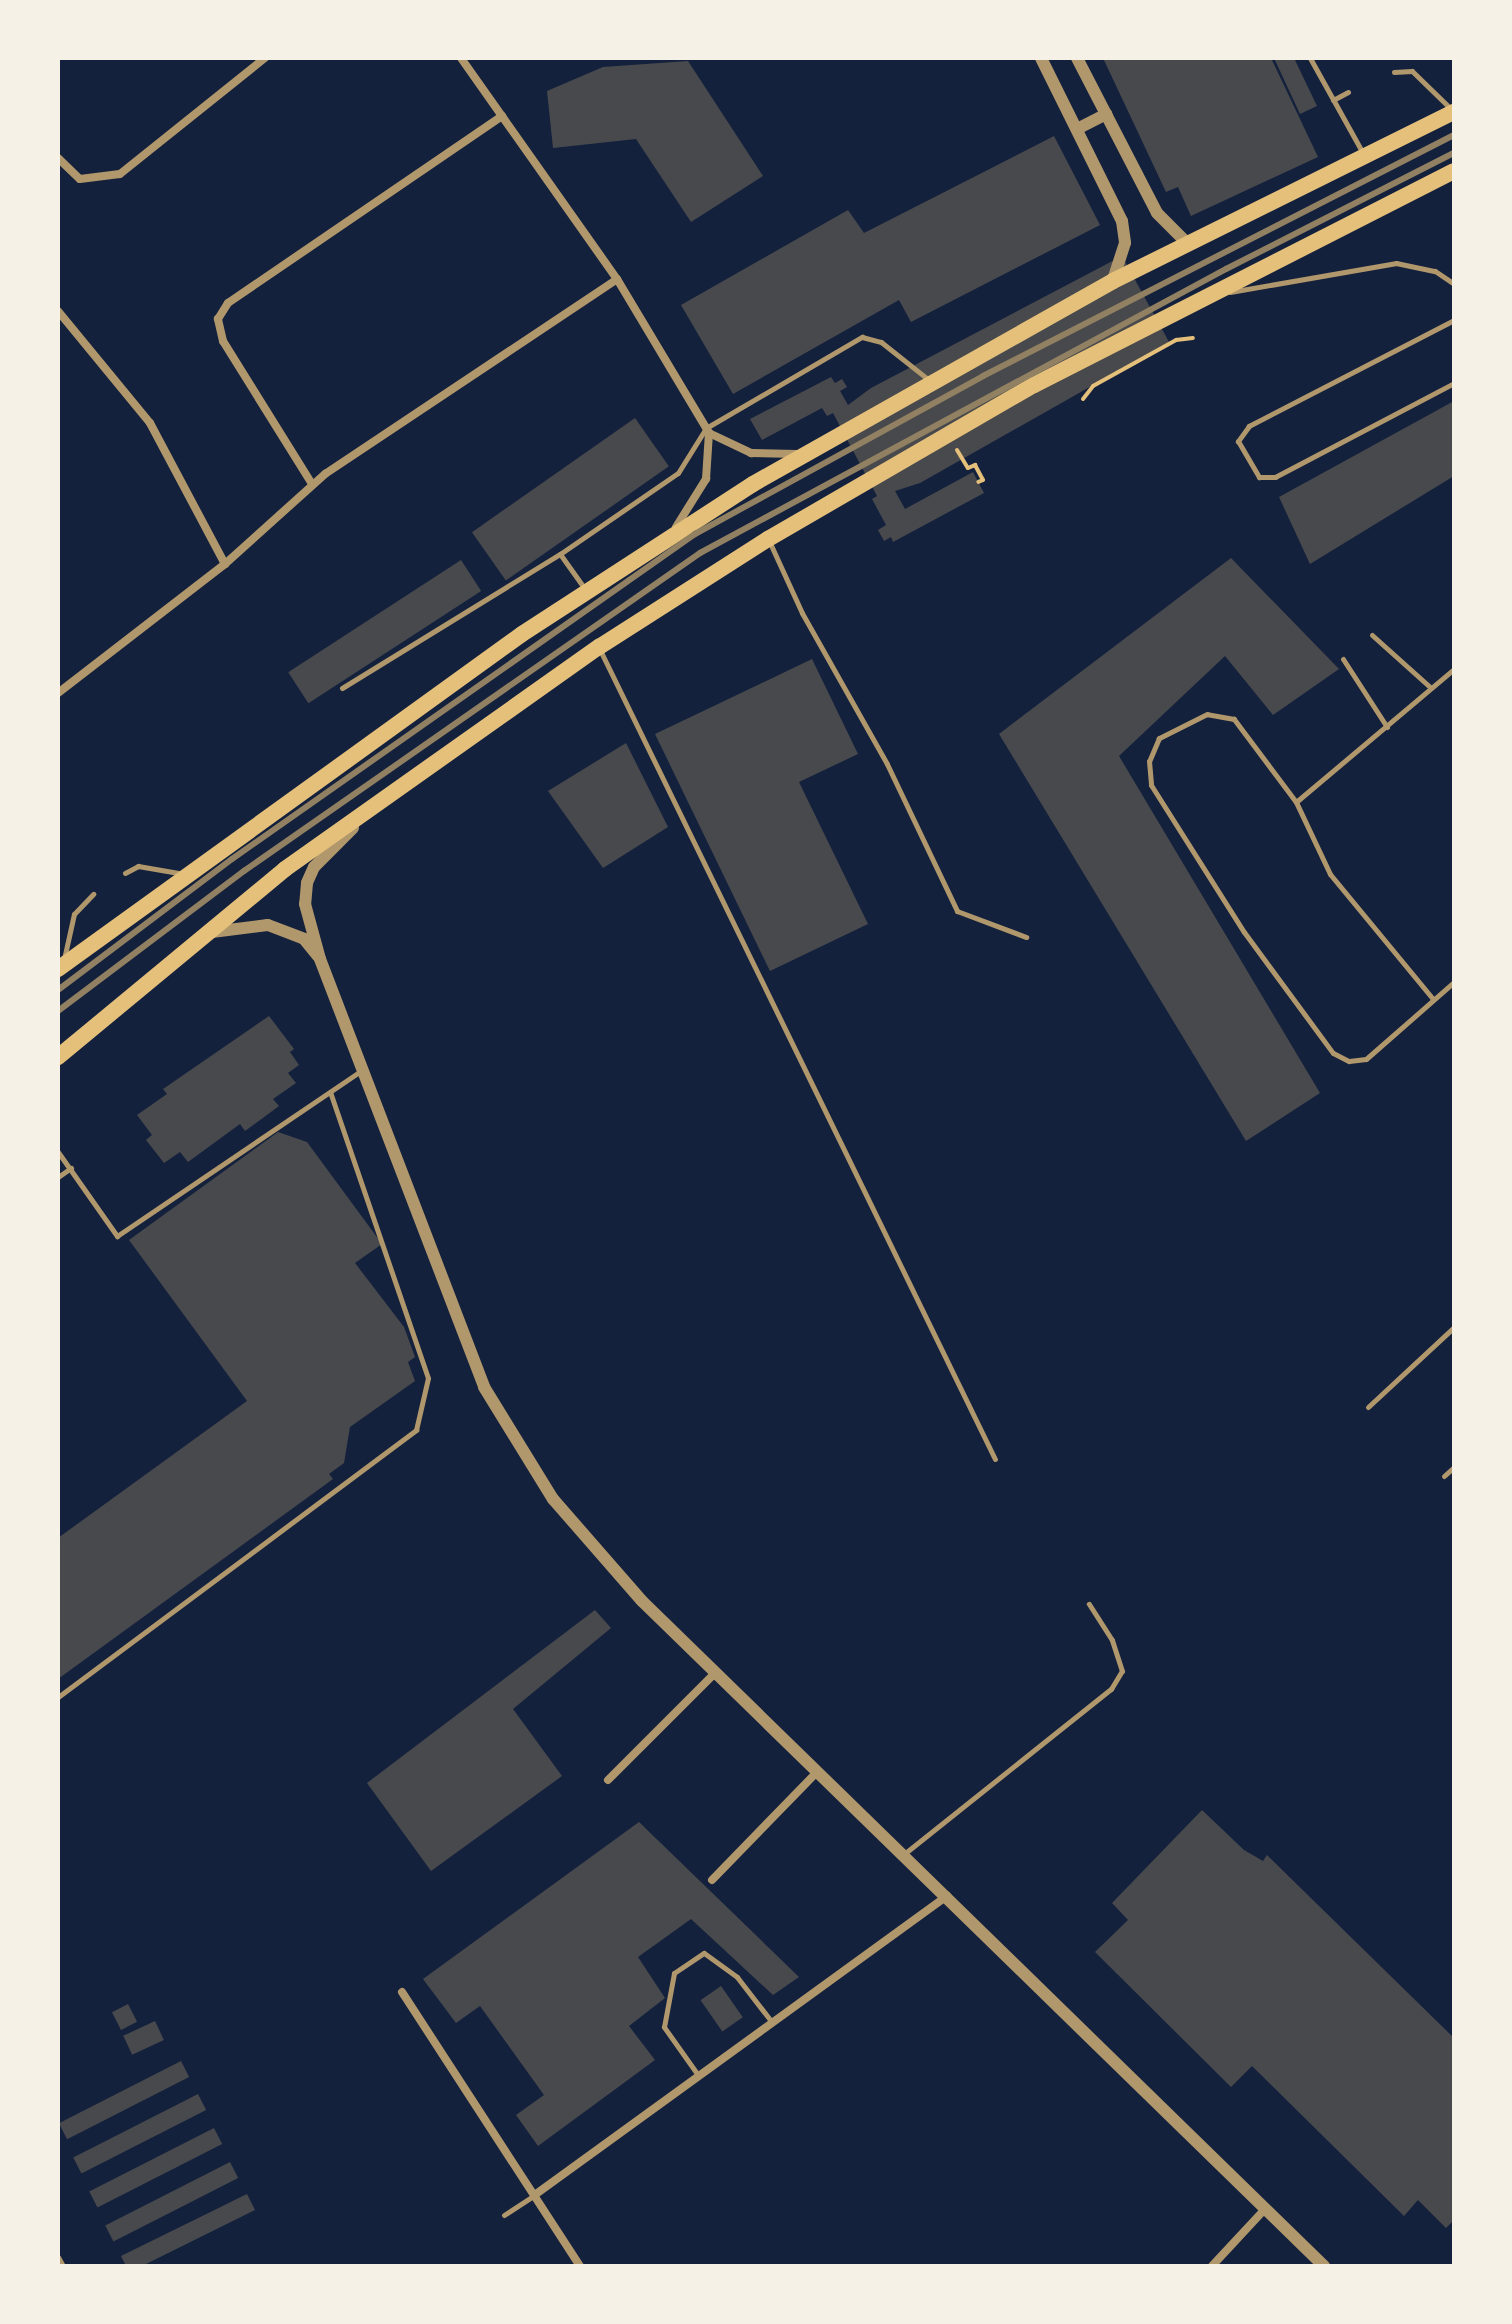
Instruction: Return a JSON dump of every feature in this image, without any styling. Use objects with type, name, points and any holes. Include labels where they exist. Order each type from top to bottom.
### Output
[{"type":"main road","points":[[60,968],[586,591],[667,537],[1113,281],[1454,112]]},
{"type":"main road","points":[[58,1057],[198,936],[599,647],[768,539],[948,434],[1454,171]]},
{"type":"street","points":[[58,158],[80,179],[120,174],[265,58]]},
{"type":"street","points":[[461,58],[617,279],[707,431],[751,453],[775,456],[821,446]]},
{"type":"street","points":[[1041,58],[1122,221],[1125,243],[1113,281]]},
{"type":"street","points":[[1077,58],[1157,213],[1187,243]]},
{"type":"street","points":[[1077,129],[1106,114]]},
{"type":"street","points":[[312,484],[223,341],[218,319],[228,303],[502,116]]},
{"type":"street","points":[[58,693],[225,564],[312,484],[617,279]]},
{"type":"street","points":[[58,311],[150,423],[225,564]]},
{"type":"street","points":[[667,537],[701,489],[707,431]]},
{"type":"street","points":[[362,819],[314,867],[307,883],[305,904],[320,959],[484,1387],[553,1499],[642,1601],[1324,2266]]},
{"type":"street","points":[[198,936],[237,926],[268,925],[304,939],[320,959]]},
{"type":"street","points":[[608,1780],[716,1672]]},
{"type":"street","points":[[712,1880],[818,1771]]},
{"type":"street","points":[[536,2194],[947,1896]]},
{"type":"street","points":[[402,1992],[580,2266]]},
{"type":"street","points":[[1212,2266],[1265,2209]]},
{"type":"lane","points":[[1310,58],[1364,156]]},
{"type":"lane","points":[[1394,72],[1412,71],[1454,112]]},
{"type":"lane","points":[[1333,100],[1348,92]]},
{"type":"lane","points":[[1209,296],[1396,263],[1435,271],[1454,284]]},
{"type":"lane","points":[[1454,320],[1249,426],[1238,441],[1259,477],[1267,479],[1454,383]]},
{"type":"lane","points":[[342,688],[560,554],[678,473],[707,431],[862,337],[881,342],[933,384]]},
{"type":"lane","points":[[768,539],[802,613],[887,764],[957,911],[1026,937]]},
{"type":"lane","points":[[560,554],[586,591]]},
{"type":"lane","points":[[1372,635],[1431,688]]},
{"type":"lane","points":[[599,647],[995,1459]]},
{"type":"lane","points":[[1343,659],[1387,727]]},
{"type":"lane","points":[[1296,802],[1454,669]]},
{"type":"lane","points":[[1433,999],[1330,874],[1296,802],[1234,719],[1207,714],[1181,723],[1159,738],[1149,761],[1151,785],[1244,932],[1333,1053],[1349,1061],[1366,1059],[1454,982]]},
{"type":"lane","points":[[125,873],[138,866],[189,875]]},
{"type":"lane","points":[[60,968],[74,914],[93,894]]},
{"type":"lane","points":[[58,1152],[117,1236],[364,1068]]},
{"type":"lane","points":[[58,1697],[416,1430],[428,1378],[330,1092]]},
{"type":"lane","points":[[58,1177],[71,1168]]},
{"type":"lane","points":[[1368,1407],[1454,1327]]},
{"type":"lane","points":[[1444,1476],[1454,1467]]},
{"type":"lane","points":[[904,1854],[1111,1689],[1122,1671],[1112,1640],[1089,1604]]},
{"type":"lane","points":[[698,2075],[664,2027],[674,1973],[704,1953],[737,1977],[771,2021]]},
{"type":"lane","points":[[504,2215],[536,2194]]},
{"type":"lane","points":[[58,2257],[63,2266]]},
{"type":"path","points":[[1083,399],[1093,386],[1176,340],[1193,338]]},
{"type":"path","points":[[948,434],[968,468],[975,465],[983,480],[978,482]]},
{"type":"building","points":[[1103,58],[1271,58],[1318,157],[1191,216],[1178,187],[1166,192]]},
{"type":"building","points":[[1274,58],[1294,58],[1317,106],[1300,114]]},
{"type":"building","points":[[688,61],[763,176],[691,222],[636,139],[553,148],[547,91],[603,67]]},
{"type":"building","points":[[1054,136],[1100,225],[911,322],[899,300],[733,394],[681,305],[848,210],[864,233]]},
{"type":"building","points":[[1122,256],[1169,342],[920,483],[895,491],[905,509],[973,472],[984,493],[893,542],[891,537],[884,541],[878,530],[886,525],[872,499],[877,496],[833,413],[827,416],[822,408],[762,440],[750,419],[831,377],[835,383],[842,379],[847,387],[840,391],[848,405],[871,388]]},
{"type":"building","points":[[1454,401],[1454,476],[1310,564],[1279,497]]},
{"type":"building","points":[[635,418],[669,466],[506,580],[472,532]]},
{"type":"building","points":[[1231,558],[1339,669],[1273,715],[1225,656],[1119,756],[1320,1093],[1246,1141],[999,734]]},
{"type":"building","points":[[461,560],[481,591],[308,703],[288,672]]},
{"type":"building","points":[[812,659],[858,754],[799,782],[868,924],[770,971],[655,734]]},
{"type":"building","points":[[626,743],[668,827],[603,868],[548,791]]},
{"type":"building","points":[[269,1016],[294,1049],[290,1052],[299,1065],[288,1073],[296,1083],[273,1099],[279,1106],[245,1131],[240,1124],[188,1162],[180,1152],[164,1163],[146,1140],[152,1135],[137,1115],[167,1094],[163,1089]]},
{"type":"building","points":[[278,1132],[307,1142],[382,1244],[355,1263],[404,1327],[415,1357],[408,1362],[415,1381],[350,1427],[344,1463],[329,1474],[333,1479],[58,1679],[58,1538],[247,1401],[129,1240]]},
{"type":"building","points":[[595,1610],[611,1628],[513,1709],[562,1776],[431,1871],[367,1783]]},
{"type":"building","points":[[1202,1810],[1244,1850],[1263,1861],[1267,1855],[1454,2038],[1454,2220],[1446,2228],[1418,2200],[1404,2216],[1252,2066],[1231,2087],[1095,1952],[1128,1920],[1112,1903]]},
{"type":"building","points":[[639,1822],[799,1977],[773,1995],[691,1919],[638,1957],[665,1998],[629,2026],[655,2060],[538,2146],[516,2115],[544,2095],[480,2006],[456,2023],[423,1979]]},
{"type":"building","points":[[721,1986],[743,2017],[722,2031],[701,2000]]},
{"type":"building","points":[[128,2004],[137,2022],[121,2030],[112,2012]]},
{"type":"building","points":[[155,2021],[164,2040],[132,2055],[123,2036]]},
{"type":"building","points":[[181,2061],[189,2077],[67,2139],[59,2123]]},
{"type":"building","points":[[198,2094],[206,2110],[81,2174],[73,2158]]},
{"type":"building","points":[[214,2128],[222,2144],[97,2208],[89,2192]]},
{"type":"building","points":[[230,2162],[238,2178],[113,2242],[105,2226]]},
{"type":"building","points":[[247,2194],[255,2210],[142,2266],[126,2266],[121,2256]]},
{"type":"railway","points":[[58,990],[232,859],[695,534],[983,376],[1454,135]]},
{"type":"railway","points":[[58,1011],[244,871],[700,553],[1226,269],[1454,153]]}]
